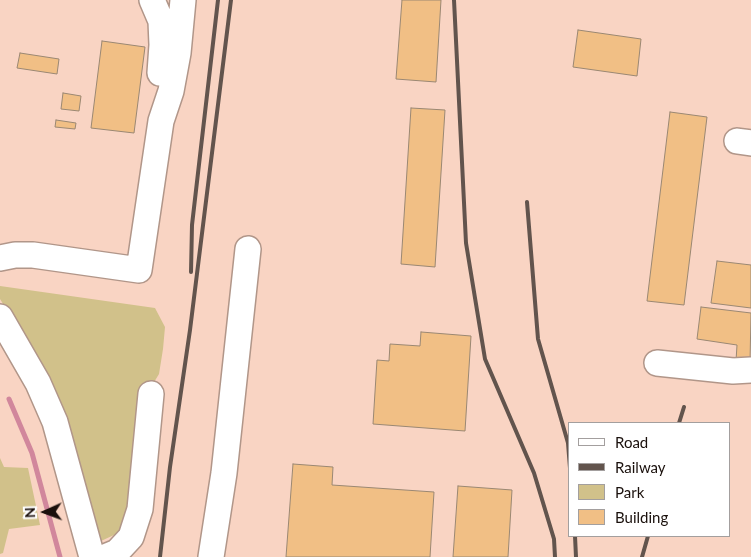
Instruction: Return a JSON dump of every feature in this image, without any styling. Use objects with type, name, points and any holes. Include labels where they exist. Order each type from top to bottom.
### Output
[{"type":"street","points":[[152,0],[160,21],[162,45],[158,89],[161,120]]},
{"type":"street","points":[[0,258],[15,255],[32,255],[139,270],[161,120],[173,81],[178,53],[183,0]]},
{"type":"street","points":[[211,557],[224,474],[248,249]]},
{"type":"street","points":[[0,317],[38,382],[55,422],[92,557]]},
{"type":"street","points":[[657,362],[733,371],[751,370]]},
{"type":"street","points":[[105,557],[116,552],[131,537],[140,509],[151,394]]},
{"type":"shaded area","points":[[0,0],[751,0],[751,557],[0,557]]},
{"type":"green space","points":[[0,286],[155,308],[165,327],[159,374],[142,402],[127,529],[101,541],[81,472],[26,341],[0,299]]},
{"type":"green space","points":[[0,458],[4,467],[28,468],[40,525],[9,529],[3,553],[0,554]]},
{"type":"building","points":[[402,0],[441,0],[436,82],[396,79]]},
{"type":"building","points":[[578,30],[641,39],[637,76],[573,67]]},
{"type":"building","points":[[102,41],[145,47],[134,133],[91,128]]},
{"type":"building","points":[[20,53],[59,59],[57,74],[17,68]]},
{"type":"building","points":[[63,93],[81,96],[79,111],[61,109]]},
{"type":"building","points":[[411,108],[445,110],[435,267],[401,264]]},
{"type":"building","points":[[670,112],[707,117],[684,305],[647,301]]},
{"type":"building","points":[[56,120],[76,123],[75,129],[55,127]]},
{"type":"building","points":[[717,261],[751,265],[751,308],[711,303]]},
{"type":"building","points":[[701,307],[751,313],[750,363],[736,361],[737,345],[697,339]]},
{"type":"building","points":[[421,332],[471,336],[465,431],[373,424],[377,360],[389,361],[390,344],[420,346]]},
{"type":"building","points":[[293,464],[333,467],[332,485],[434,492],[430,557],[286,557]]},
{"type":"building","points":[[458,486],[512,490],[508,557],[453,557]]},
{"type":"waterway","points":[[9,399],[32,453],[60,557]]},
{"type":"railway","points":[[191,272],[192,225],[218,0]]},
{"type":"railway","points":[[160,557],[231,0]]},
{"type":"railway","points":[[454,0],[466,243],[485,359],[534,473],[554,539],[555,557]]},
{"type":"railway","points":[[527,202],[538,339],[568,443]]},
{"type":"railway","points":[[679,422],[684,407]]},
{"type":"railway","points":[[575,537],[576,557]]},
{"type":"railway","points":[[642,557],[648,537]]}]
